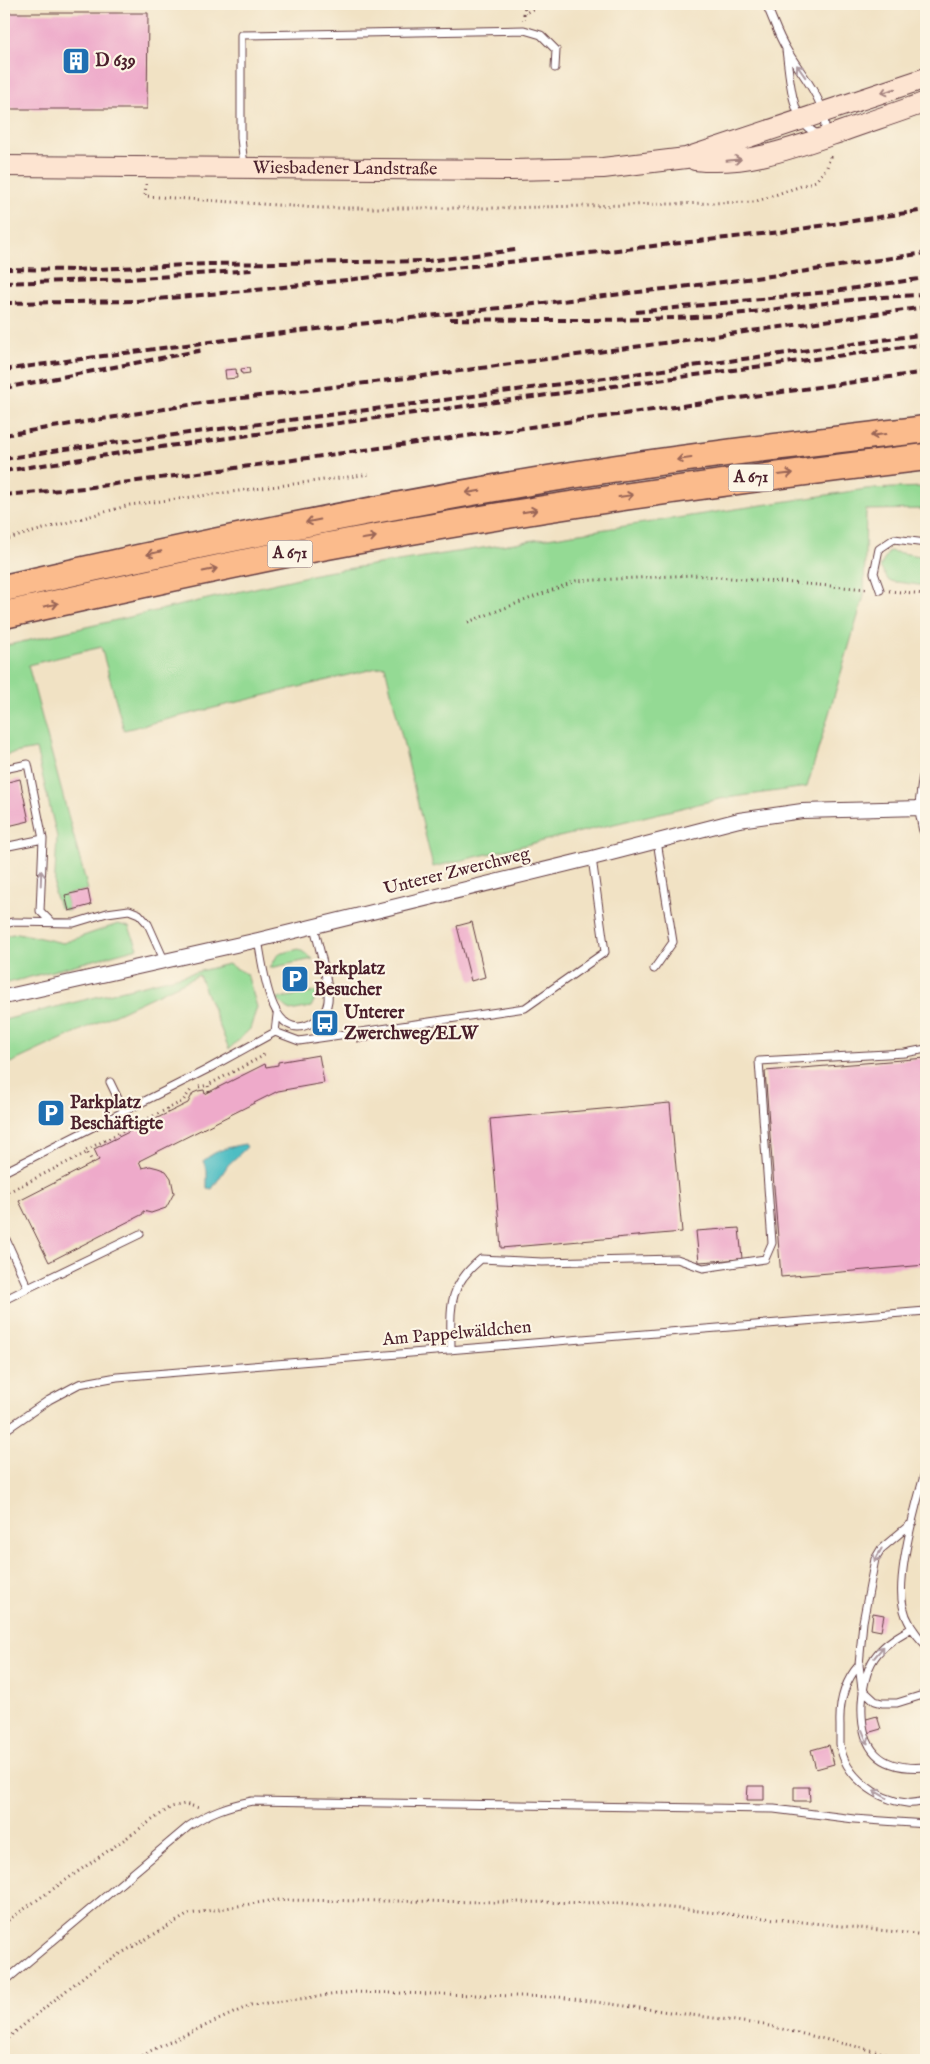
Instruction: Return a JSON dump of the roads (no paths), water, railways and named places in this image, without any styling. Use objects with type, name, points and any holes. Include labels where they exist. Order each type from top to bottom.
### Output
[{"type":"highway","name":"A 671","points":[[4,588],[170,550],[345,515],[573,475],[732,452],[926,429]]},
{"type":"highway","name":"A 671","points":[[4,615],[348,542],[577,503],[724,481],[926,457]]},
{"type":"main road","name":"Wiesbadener Landstraße","points":[[4,166],[511,170],[604,168],[686,158],[926,78]]},
{"type":"main road","name":"Wiesbadener Landstraße","points":[[686,158],[721,161],[758,157],[786,151],[926,102]]},
{"type":"street","points":[[926,783],[922,808],[926,829]]},
{"type":"street","name":"Unterer Zwerchweg","points":[[4,997],[258,940],[739,820],[802,811],[922,808]]},
{"type":"lane","points":[[766,4],[786,50],[809,82],[823,112],[826,123],[823,138],[801,120],[792,93],[786,50]]},
{"type":"lane","points":[[244,169],[241,138],[241,35],[524,30],[541,35],[556,50],[555,68]]},
{"type":"lane","points":[[880,590],[874,573],[879,549],[894,539],[926,543]]},
{"type":"lane","points":[[4,769],[28,764],[43,839],[40,911],[51,922]]},
{"type":"lane","points":[[4,847],[43,839]]},
{"type":"lane","points":[[654,969],[673,942],[657,841]]},
{"type":"lane","points":[[4,1172],[275,1032],[299,1041],[525,1008],[605,952],[592,858]]},
{"type":"lane","points":[[4,924],[13,922],[74,923],[108,913],[128,910],[139,914],[148,924],[165,962]]},
{"type":"lane","points":[[258,940],[272,1004],[277,1015],[290,1024],[307,1025],[317,1020],[324,1012],[328,1002],[328,990],[314,926]]},
{"type":"lane","points":[[275,1032],[277,1015]]},
{"type":"lane","points":[[451,1350],[451,1303],[456,1286],[481,1259],[542,1262],[676,1259],[703,1268],[765,1259],[772,1243],[759,1061],[905,1053],[926,1049]]},
{"type":"lane","points":[[110,1082],[124,1111]]},
{"type":"lane","points":[[4,1300],[140,1234]]},
{"type":"lane","points":[[4,1235],[28,1288]]},
{"type":"lane","name":"Am Pappelwäldchen","points":[[4,1431],[49,1400],[79,1384],[126,1376],[926,1311]]},
{"type":"lane","points":[[926,1469],[913,1522],[901,1593],[904,1611],[912,1628],[926,1645]]},
{"type":"lane","points":[[913,1522],[881,1549],[874,1558],[862,1629],[859,1664],[862,1689],[862,1728],[871,1748],[884,1760],[892,1764],[926,1767]]},
{"type":"lane","points":[[862,1689],[868,1670],[878,1653],[891,1640],[912,1628]]},
{"type":"lane","points":[[859,1664],[847,1681],[840,1712],[840,1745],[846,1762],[857,1778],[887,1799],[909,1803],[926,1801]]},
{"type":"lane","points":[[862,1689],[870,1697],[882,1703],[897,1703],[926,1694]]},
{"type":"lane","points":[[4,1982],[189,1826],[208,1813],[252,1800],[774,1810],[854,1820],[926,1824]]},
{"type":"water","points":[[245,1144],[247,1147],[228,1165],[212,1189],[207,1188],[207,1170],[203,1161],[222,1150]]},
{"type":"railway","points":[[4,303],[136,301],[265,289],[780,232],[926,210]]},
{"type":"railway","points":[[4,269],[75,270],[208,264],[428,261],[516,250]]},
{"type":"railway","points":[[4,370],[191,344],[755,278],[926,253]]},
{"type":"railway","points":[[4,283],[129,279],[252,270]]},
{"type":"railway","points":[[636,312],[827,292],[926,278]]},
{"type":"railway","points":[[450,319],[655,319],[723,315],[824,303],[926,295]]},
{"type":"railway","points":[[4,435],[201,403],[423,376],[926,307]]},
{"type":"railway","points":[[4,459],[65,449],[429,402],[926,334]]},
{"type":"railway","points":[[4,471],[139,450],[926,344]]},
{"type":"railway","points":[[4,388],[203,350]]},
{"type":"railway","points":[[4,495],[84,488],[221,470],[926,372]]},
{"type":"place","name":"D 639","points":[[76,61]]},
{"type":"place","name":"Parkplatz Besucher","points":[[295,979]]},
{"type":"place","name":"Unterer Zwerchweg/ELW","points":[[325,1023]]},
{"type":"place","name":"Parkplatz Beschäftigte","points":[[51,1113]]}]
